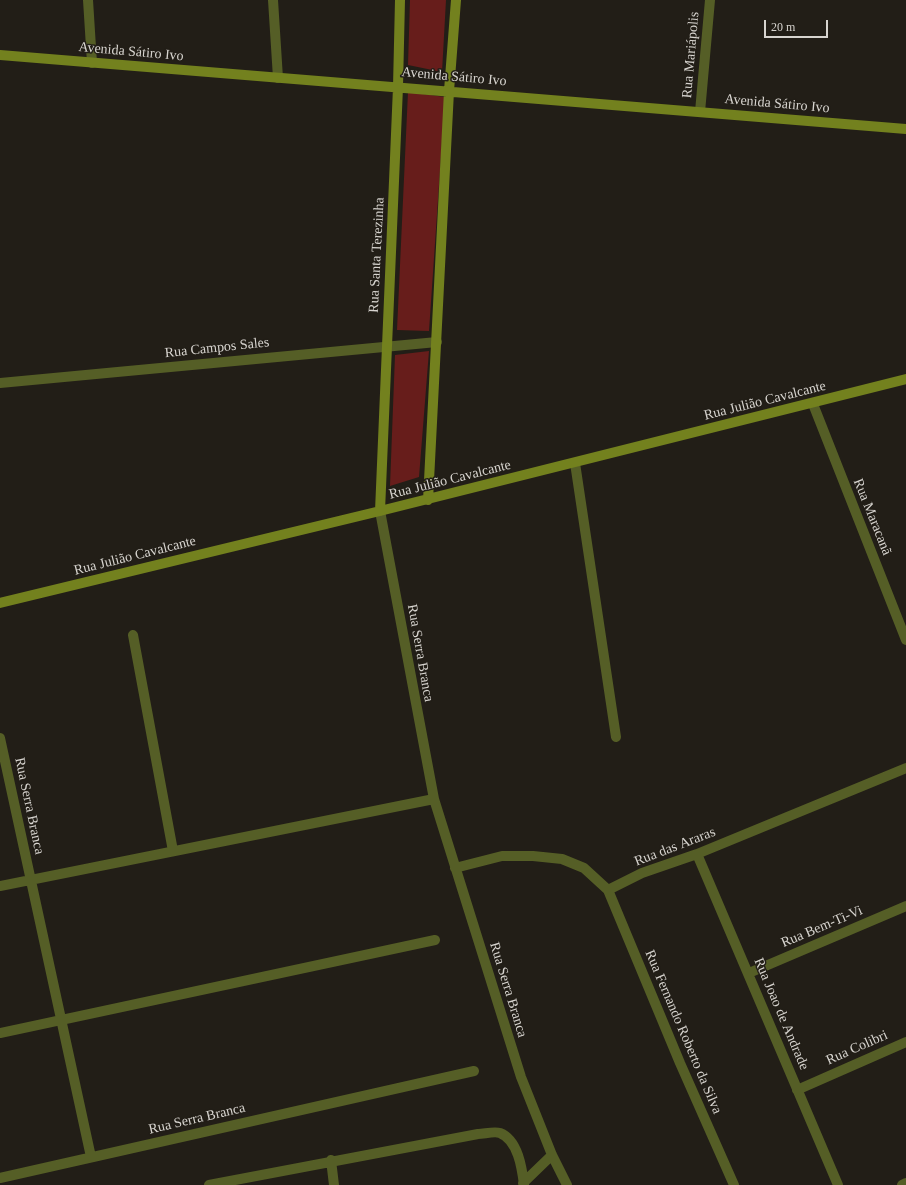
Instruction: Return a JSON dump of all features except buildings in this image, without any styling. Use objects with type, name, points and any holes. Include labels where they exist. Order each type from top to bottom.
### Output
[{"type":"main road","name":"Rua Santa Terezinha","points":[[380,511],[398,87],[400,0]]},
{"type":"main road","points":[[428,500],[456,0]]},
{"type":"main road","name":"Avenida Sátiro Ivo","points":[[0,55],[278,78],[450,90],[906,128]]},
{"type":"main road","name":"Rua Julião Cavalcante","points":[[0,603],[428,500],[813,404],[906,379]]},
{"type":"street","points":[[88,0],[92,63]]},
{"type":"street","points":[[273,0],[278,78]]},
{"type":"street","name":"Rua Mariápolis","points":[[700,112],[710,0]]},
{"type":"street","name":"Rua Campos Sales","points":[[0,383],[387,345],[437,342]]},
{"type":"street","name":"Rua Maracanã","points":[[813,404],[906,640]]},
{"type":"street","points":[[575,463],[616,737]]},
{"type":"street","name":"Rua Serra Branca","points":[[380,511],[434,799],[521,1077],[552,1155],[567,1185]]},
{"type":"street","points":[[133,635],[173,851]]},
{"type":"street","name":"Rua Serra Branca","points":[[0,738],[91,1158]]},
{"type":"street","name":"Rua das Araras","points":[[608,890],[642,873],[697,854],[906,768]]},
{"type":"street","points":[[0,886],[434,799]]},
{"type":"street","name":"Rua Joao de Andrade","points":[[697,854],[749,973],[838,1185]]},
{"type":"street","points":[[455,868],[502,856],[533,856],[562,859],[584,868],[608,890]]},
{"type":"street","name":"Rua Fernando Roberto da Silva","points":[[608,890],[680,1063],[734,1185]]},
{"type":"street","name":"Rua Bem-Ti-Vi","points":[[749,973],[906,906]]},
{"type":"street","points":[[0,1033],[435,940]]},
{"type":"street","name":"Rua Colibri","points":[[797,1090],[906,1042]]},
{"type":"street","name":"Rua Serra Branca","points":[[0,1178],[474,1071]]},
{"type":"street","points":[[209,1185],[331,1160],[478,1134],[499,1133],[510,1141],[517,1152],[523,1184]]},
{"type":"street","points":[[523,1184],[552,1155]]},
{"type":"street","points":[[331,1160],[334,1185]]},
{"type":"street","points":[[902,1185],[906,1183]]},
{"type":"shaded area","points":[[410,0],[446,0],[442,72],[408,65]]},
{"type":"shaded area","points":[[408,92],[445,97],[429,331],[397,330]]},
{"type":"shaded area","points":[[429,351],[419,477],[390,486],[395,355]]}]
